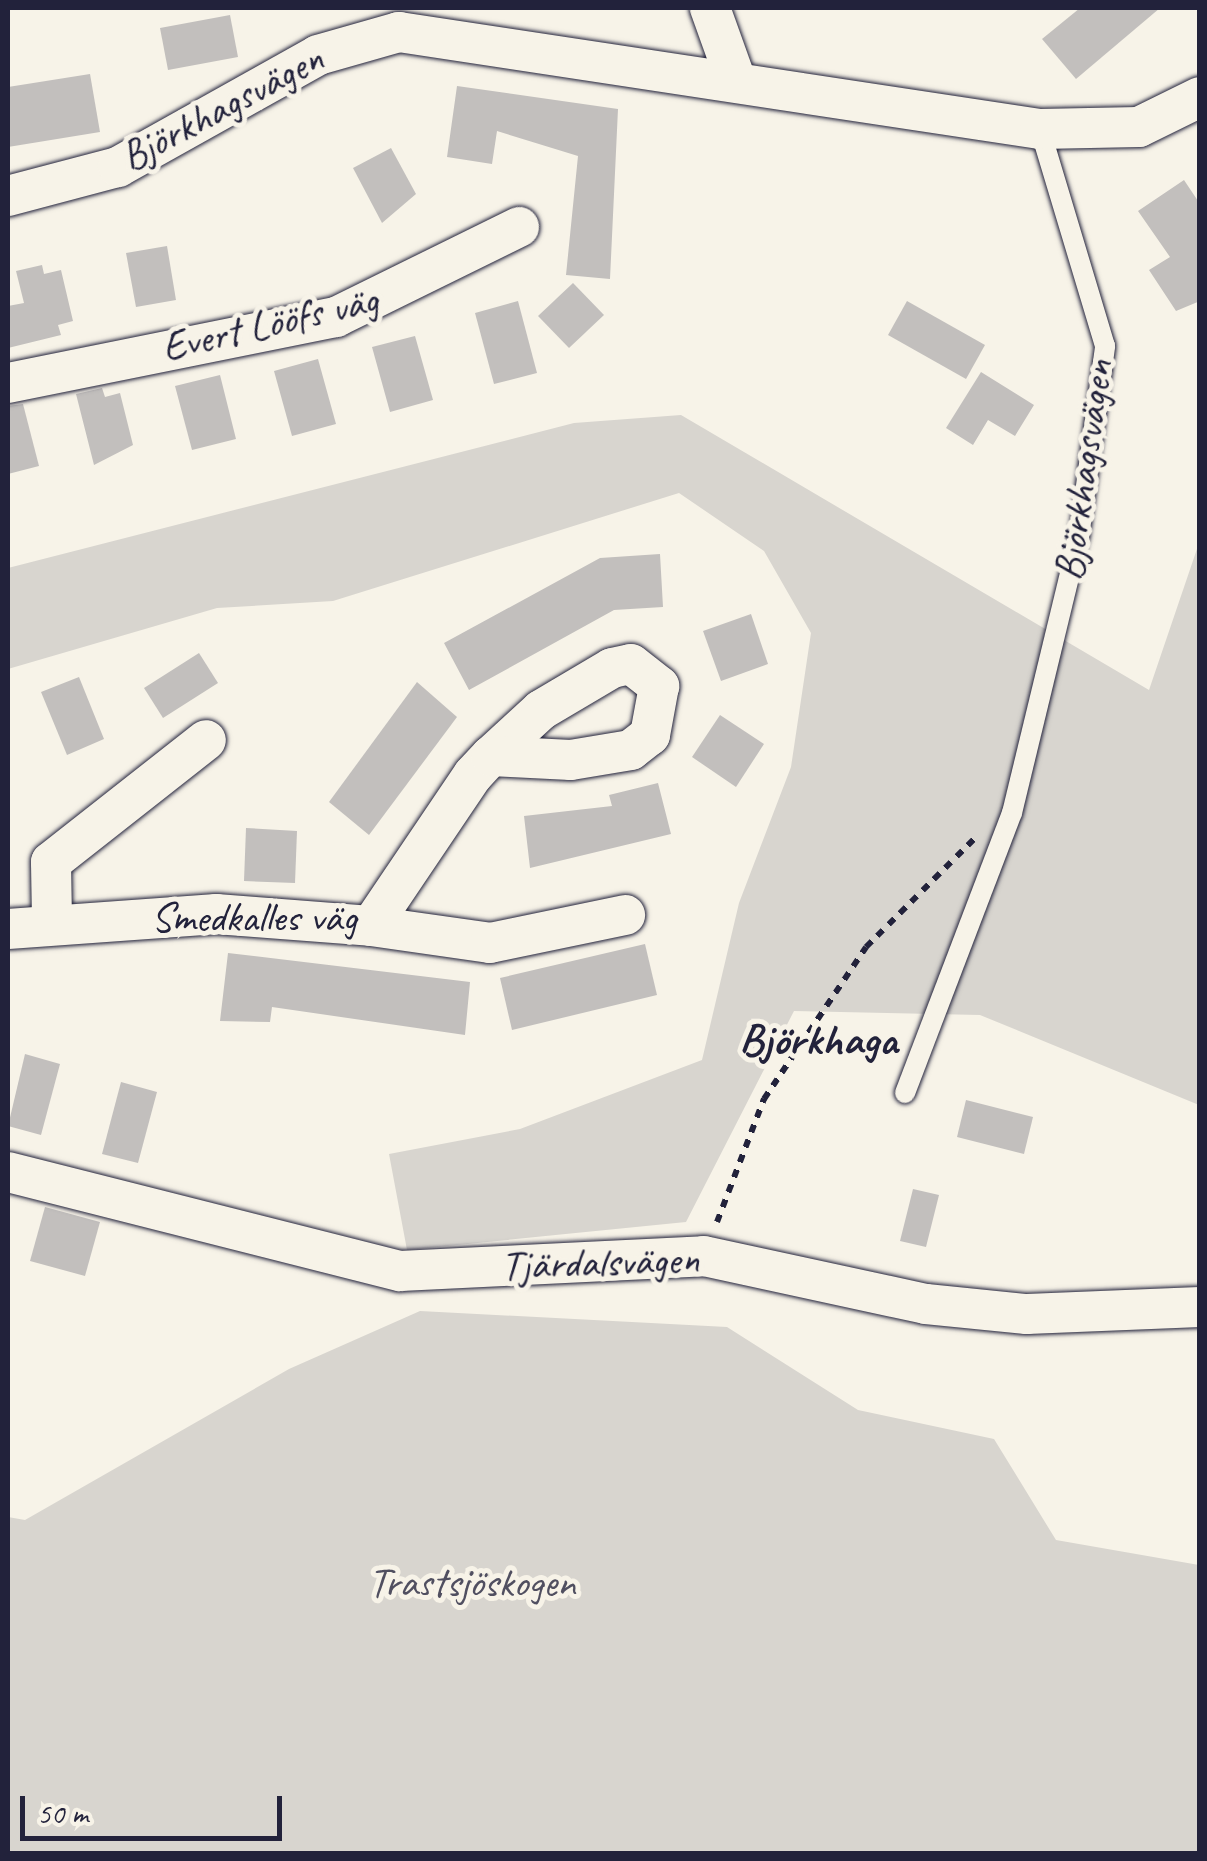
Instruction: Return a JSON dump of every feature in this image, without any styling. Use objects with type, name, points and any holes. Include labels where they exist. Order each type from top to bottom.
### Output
[{"type":"street","points":[[710,8],[735,78]]},
{"type":"street","name":"Björkhagsvägen","points":[[8,196],[118,167],[318,55],[374,35],[735,78],[1040,129],[1139,127],[1200,97]]},
{"type":"street","name":"Evert Lööfs väg","points":[[8,383],[336,318],[520,227]]},
{"type":"street","points":[[52,920],[50,862],[206,740]]},
{"type":"street","name":"Smedkalles väg","points":[[8,929],[52,920],[216,914],[371,926],[491,756]]},
{"type":"street","points":[[371,926],[490,943],[624,914]]},
{"type":"street","name":"Tjärdalsvägen","points":[[8,1172],[400,1271],[704,1256],[1010,1312],[1200,1307]]},
{"type":"lane","name":"Björkhagsvägen","points":[[905,1093],[1012,813],[1078,538],[1104,346],[1040,129]]},
{"type":"path","points":[[704,1256],[764,1099],[866,946],[950,856],[1012,813]]},
{"type":"green space","points":[[681,415],[1149,690],[1199,543],[1199,1105],[980,1015],[794,1011],[686,1222],[407,1250],[389,1154],[520,1129],[702,1060],[739,903],[791,767],[811,633],[764,551],[679,493],[333,601],[217,608],[8,669],[8,568],[574,423]]},
{"type":"green space","name":"Trastsjöskogen","points":[[420,1311],[727,1327],[858,1410],[994,1439],[1056,1540],[1199,1565],[1199,1853],[8,1853],[8,1517],[25,1520],[289,1369]]},
{"type":"building","points":[[1080,8],[1160,8],[1076,79],[1042,39]]},
{"type":"building","points":[[230,15],[238,57],[168,70],[160,28]]},
{"type":"building","points":[[90,74],[100,132],[8,147],[8,87]]},
{"type":"building","points":[[457,86],[618,109],[610,279],[566,275],[578,156],[497,131],[492,164],[447,157]]},
{"type":"building","points":[[391,148],[416,194],[382,223],[353,168]]},
{"type":"building","points":[[1184,180],[1200,204],[1200,301],[1176,311],[1149,270],[1170,257],[1138,211]]},
{"type":"building","points":[[167,246],[176,300],[136,307],[126,253]]},
{"type":"building","points":[[42,265],[44,274],[61,270],[73,321],[58,325],[61,335],[8,348],[8,306],[24,303],[16,271]]},
{"type":"building","points":[[573,283],[604,315],[569,348],[538,316]]},
{"type":"building","points":[[518,301],[537,373],[494,384],[475,313]]},
{"type":"building","points":[[907,301],[985,345],[966,379],[888,335]]},
{"type":"building","points":[[415,336],[433,400],[390,412],[372,347]]},
{"type":"building","points":[[318,359],[336,424],[292,436],[274,371]]},
{"type":"building","points":[[981,372],[1034,405],[1015,436],[988,420],[973,445],[946,428]]},
{"type":"building","points":[[220,375],[236,439],[192,450],[175,386]]},
{"type":"building","points":[[102,388],[105,397],[120,393],[133,445],[94,465],[76,394]]},
{"type":"building","points":[[23,404],[39,466],[8,474],[8,406]]},
{"type":"building","points":[[660,554],[663,607],[614,610],[469,690],[444,643],[600,558]]},
{"type":"building","points":[[751,614],[768,664],[721,681],[703,631]]},
{"type":"building","points":[[199,653],[218,683],[163,718],[144,688]]},
{"type":"building","points":[[79,677],[104,739],[67,755],[41,692]]},
{"type":"building","points":[[417,682],[457,717],[369,835],[329,802]]},
{"type":"building","points":[[720,715],[764,744],[736,787],[692,757]]},
{"type":"building","points":[[658,783],[671,834],[530,868],[524,816],[612,806],[609,795]]},
{"type":"building","points":[[246,828],[297,831],[295,883],[244,881]]},
{"type":"building","points":[[645,944],[657,995],[512,1030],[500,978]]},
{"type":"building","points":[[228,953],[470,982],[465,1035],[272,1007],[270,1022],[220,1021]]},
{"type":"building","points":[[25,1054],[60,1064],[41,1135],[8,1126]]},
{"type":"building","points":[[121,1082],[157,1092],[138,1163],[102,1154]]},
{"type":"building","points":[[966,1100],[1033,1117],[1024,1154],[957,1137]]},
{"type":"building","points":[[913,1189],[939,1195],[926,1247],[900,1241]]},
{"type":"building","points":[[45,1207],[100,1222],[85,1276],[30,1261]]},
{"type":"district","name":"Björkhaga","points":[[818,1040]]}]
